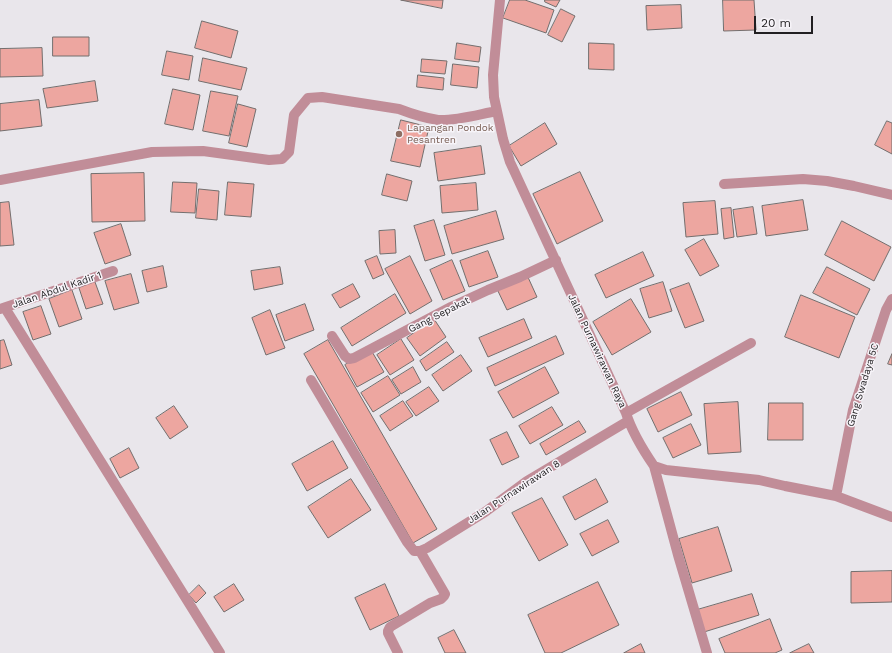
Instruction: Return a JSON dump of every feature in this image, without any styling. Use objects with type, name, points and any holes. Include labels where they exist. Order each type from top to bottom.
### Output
[{"type":"street","name":"Jalan Purnawirawan Raya","points":[[500,0],[493,75],[494,96],[503,139],[510,162],[627,417],[644,451],[654,466],[707,653]]},
{"type":"street","points":[[0,180],[152,152],[203,151],[269,160],[282,159],[289,152],[294,115],[308,98],[322,97],[399,109],[439,120],[497,111]]},
{"type":"street","points":[[724,184],[803,179],[854,186],[892,195]]},
{"type":"street","name":"Gang Sepakat","points":[[332,336],[345,356],[354,358],[488,290],[556,260]]},
{"type":"street","name":"Jalan Abdul Kadir 1","points":[[3,308],[113,271]]},
{"type":"street","name":"Gang Swadaya 5C","points":[[836,496],[853,410],[886,310],[892,299]]},
{"type":"street","points":[[3,308],[220,653]]},
{"type":"street","name":"Jalan Purnawirawan 8","points":[[420,551],[428,548],[485,512],[527,481],[627,417],[752,343]]},
{"type":"street","points":[[311,380],[410,546],[414,551],[420,551],[445,594],[441,599],[430,603],[390,627],[388,633],[398,653]]},
{"type":"street","points":[[654,466],[666,470],[758,480],[836,496],[892,517]]},
{"type":"building","points":[[401,0],[443,0],[442,8]]},
{"type":"building","points":[[510,0],[525,0],[554,10],[546,33],[503,18]]},
{"type":"building","points":[[545,0],[560,0],[556,7],[545,2]]},
{"type":"building","points":[[723,0],[754,0],[756,30],[724,31]]},
{"type":"building","points":[[681,5],[682,28],[647,30],[646,6]]},
{"type":"building","points":[[561,9],[575,16],[562,42],[548,35]]},
{"type":"building","points":[[202,21],[238,31],[231,58],[195,48]]},
{"type":"building","points":[[53,37],[89,37],[89,56],[53,56]]},
{"type":"building","points":[[457,43],[481,47],[479,62],[455,59]]},
{"type":"building","points":[[589,43],[614,44],[614,70],[589,69]]},
{"type":"building","points":[[42,48],[43,76],[0,77],[0,49]]},
{"type":"building","points":[[167,51],[193,56],[189,80],[162,75]]},
{"type":"building","points":[[203,58],[247,68],[241,90],[199,81]]},
{"type":"building","points":[[422,59],[447,61],[445,74],[421,72]]},
{"type":"building","points":[[453,64],[479,67],[477,88],[451,85]]},
{"type":"building","points":[[418,75],[444,78],[443,90],[417,87]]},
{"type":"building","points":[[95,81],[98,101],[47,108],[43,89]]},
{"type":"building","points":[[173,89],[200,95],[193,130],[165,124]]},
{"type":"building","points":[[211,91],[238,96],[229,136],[203,131]]},
{"type":"building","points":[[39,100],[42,126],[0,131],[0,104]]},
{"type":"building","points":[[238,104],[256,109],[247,147],[229,143]]},
{"type":"building","points":[[401,120],[429,127],[420,167],[391,161]]},
{"type":"building","points":[[887,121],[892,123],[892,154],[875,145]]},
{"type":"building","points":[[545,123],[557,144],[521,166],[509,146]]},
{"type":"building","points":[[481,146],[485,174],[438,181],[434,153]]},
{"type":"building","points":[[580,172],[603,221],[557,244],[533,194]]},
{"type":"building","points":[[144,173],[145,221],[92,222],[91,174]]},
{"type":"building","points":[[387,174],[412,181],[407,201],[382,195]]},
{"type":"building","points":[[173,182],[197,183],[195,213],[171,212]]},
{"type":"building","points":[[228,182],[254,184],[251,217],[225,215]]},
{"type":"building","points":[[476,183],[478,210],[442,213],[440,186]]},
{"type":"building","points":[[199,189],[219,191],[217,220],[196,218]]},
{"type":"building","points":[[803,200],[808,230],[766,236],[762,206]]},
{"type":"building","points":[[715,201],[718,234],[686,237],[683,203]]},
{"type":"building","points":[[9,202],[14,245],[0,246],[0,203]]},
{"type":"building","points":[[753,207],[757,234],[737,237],[733,210]]},
{"type":"building","points":[[731,208],[734,237],[724,239],[721,209]]},
{"type":"building","points":[[496,211],[504,239],[452,254],[444,226]]},
{"type":"building","points":[[434,220],[445,255],[425,261],[414,226]]},
{"type":"building","points":[[842,221],[891,247],[874,281],[825,255]]},
{"type":"building","points":[[121,224],[131,255],[105,264],[94,233]]},
{"type":"building","points":[[395,230],[396,253],[380,254],[379,231]]},
{"type":"building","points":[[704,239],[719,266],[700,276],[685,250]]},
{"type":"building","points":[[488,251],[498,277],[469,287],[460,261]]},
{"type":"building","points":[[643,252],[654,276],[606,298],[595,275]]},
{"type":"building","points":[[377,256],[384,274],[373,279],[365,261]]},
{"type":"building","points":[[410,256],[432,301],[410,314],[385,269]]},
{"type":"building","points":[[452,260],[465,291],[443,300],[430,270]]},
{"type":"building","points":[[163,266],[167,287],[147,292],[142,271]]},
{"type":"building","points":[[280,267],[283,284],[254,290],[251,271]]},
{"type":"building","points":[[827,267],[870,289],[857,315],[813,293]]},
{"type":"building","points":[[131,274],[139,303],[114,310],[105,281]]},
{"type":"building","points":[[527,275],[537,297],[507,310],[497,289]]},
{"type":"building","points":[[95,282],[103,304],[86,309],[79,288]]},
{"type":"building","points":[[663,282],[672,311],[649,318],[640,289]]},
{"type":"building","points":[[689,283],[704,321],[685,328],[670,290]]},
{"type":"building","points":[[353,284],[360,297],[340,308],[332,295]]},
{"type":"building","points":[[72,290],[82,319],[59,327],[49,299]]},
{"type":"building","points":[[395,294],[406,313],[352,346],[341,328]]},
{"type":"building","points":[[801,295],[855,317],[839,358],[785,337]]},
{"type":"building","points":[[631,299],[651,332],[612,355],[593,322]]},
{"type":"building","points":[[305,304],[314,330],[285,341],[276,315]]},
{"type":"building","points":[[41,306],[51,334],[33,340],[23,312]]},
{"type":"building","points":[[270,310],[285,348],[266,355],[252,318]]},
{"type":"building","points":[[434,319],[446,337],[420,356],[407,338]]},
{"type":"building","points":[[524,319],[532,338],[488,357],[479,338]]},
{"type":"building","points":[[556,336],[564,354],[495,386],[487,368]]},
{"type":"building","points":[[401,339],[414,360],[390,375],[377,355]]},
{"type":"building","points":[[4,340],[12,365],[0,369],[0,341]]},
{"type":"building","points":[[328,340],[437,529],[413,543],[304,354]]},
{"type":"building","points":[[447,342],[454,352],[426,371],[420,361]]},
{"type":"building","points":[[371,350],[384,372],[357,387],[345,365]]},
{"type":"building","points":[[892,354],[892,365],[888,364]]},
{"type":"building","points":[[461,355],[472,371],[443,391],[432,375]]},
{"type":"building","points":[[413,367],[421,382],[401,394],[392,380]]},
{"type":"building","points":[[545,367],[559,393],[513,418],[498,392]]},
{"type":"building","points":[[388,376],[400,395],[373,412],[361,393]]},
{"type":"building","points":[[429,387],[439,401],[416,416],[406,402]]},
{"type":"building","points":[[681,392],[692,415],[658,432],[647,409]]},
{"type":"building","points":[[403,401],[413,416],[390,431],[380,416]]},
{"type":"building","points":[[738,402],[741,452],[708,454],[704,404]]},
{"type":"building","points":[[769,403],[803,403],[803,440],[768,440]]},
{"type":"building","points":[[174,406],[188,427],[170,439],[156,418]]},
{"type":"building","points":[[552,407],[563,425],[530,444],[519,426]]},
{"type":"building","points":[[579,421],[586,432],[546,455],[540,444]]},
{"type":"building","points":[[691,424],[701,445],[673,458],[663,438]]},
{"type":"building","points":[[507,432],[519,457],[502,465],[490,440]]},
{"type":"building","points":[[333,441],[348,468],[307,491],[292,464]]},
{"type":"building","points":[[129,448],[139,468],[120,478],[110,459]]},
{"type":"building","points":[[351,479],[371,510],[328,538],[308,507]]},
{"type":"building","points":[[596,479],[608,502],[575,520],[563,497]]},
{"type":"building","points":[[542,498],[568,545],[539,561],[512,513]]},
{"type":"building","points":[[608,520],[619,542],[592,556],[580,534]]},
{"type":"building","points":[[718,527],[732,571],[692,583],[679,539]]},
{"type":"building","points":[[892,571],[892,602],[851,603],[851,572]]},
{"type":"building","points":[[598,582],[619,625],[561,653],[545,653],[528,615]]},
{"type":"building","points":[[234,584],[244,600],[224,612],[214,597]]},
{"type":"building","points":[[385,584],[399,616],[370,630],[355,598]]},
{"type":"building","points":[[199,585],[206,593],[196,603],[189,595]]},
{"type":"building","points":[[752,594],[759,615],[704,632],[697,610]]},
{"type":"building","points":[[770,619],[782,650],[775,653],[725,653],[719,639]]},
{"type":"building","points":[[454,630],[466,653],[445,653],[438,638]]},
{"type":"building","points":[[641,644],[645,653],[624,653]]},
{"type":"building","points":[[809,644],[814,653],[790,653]]},
{"type":"place","name":"Lapangan Pondok Pesantren","points":[[399,134]]}]
